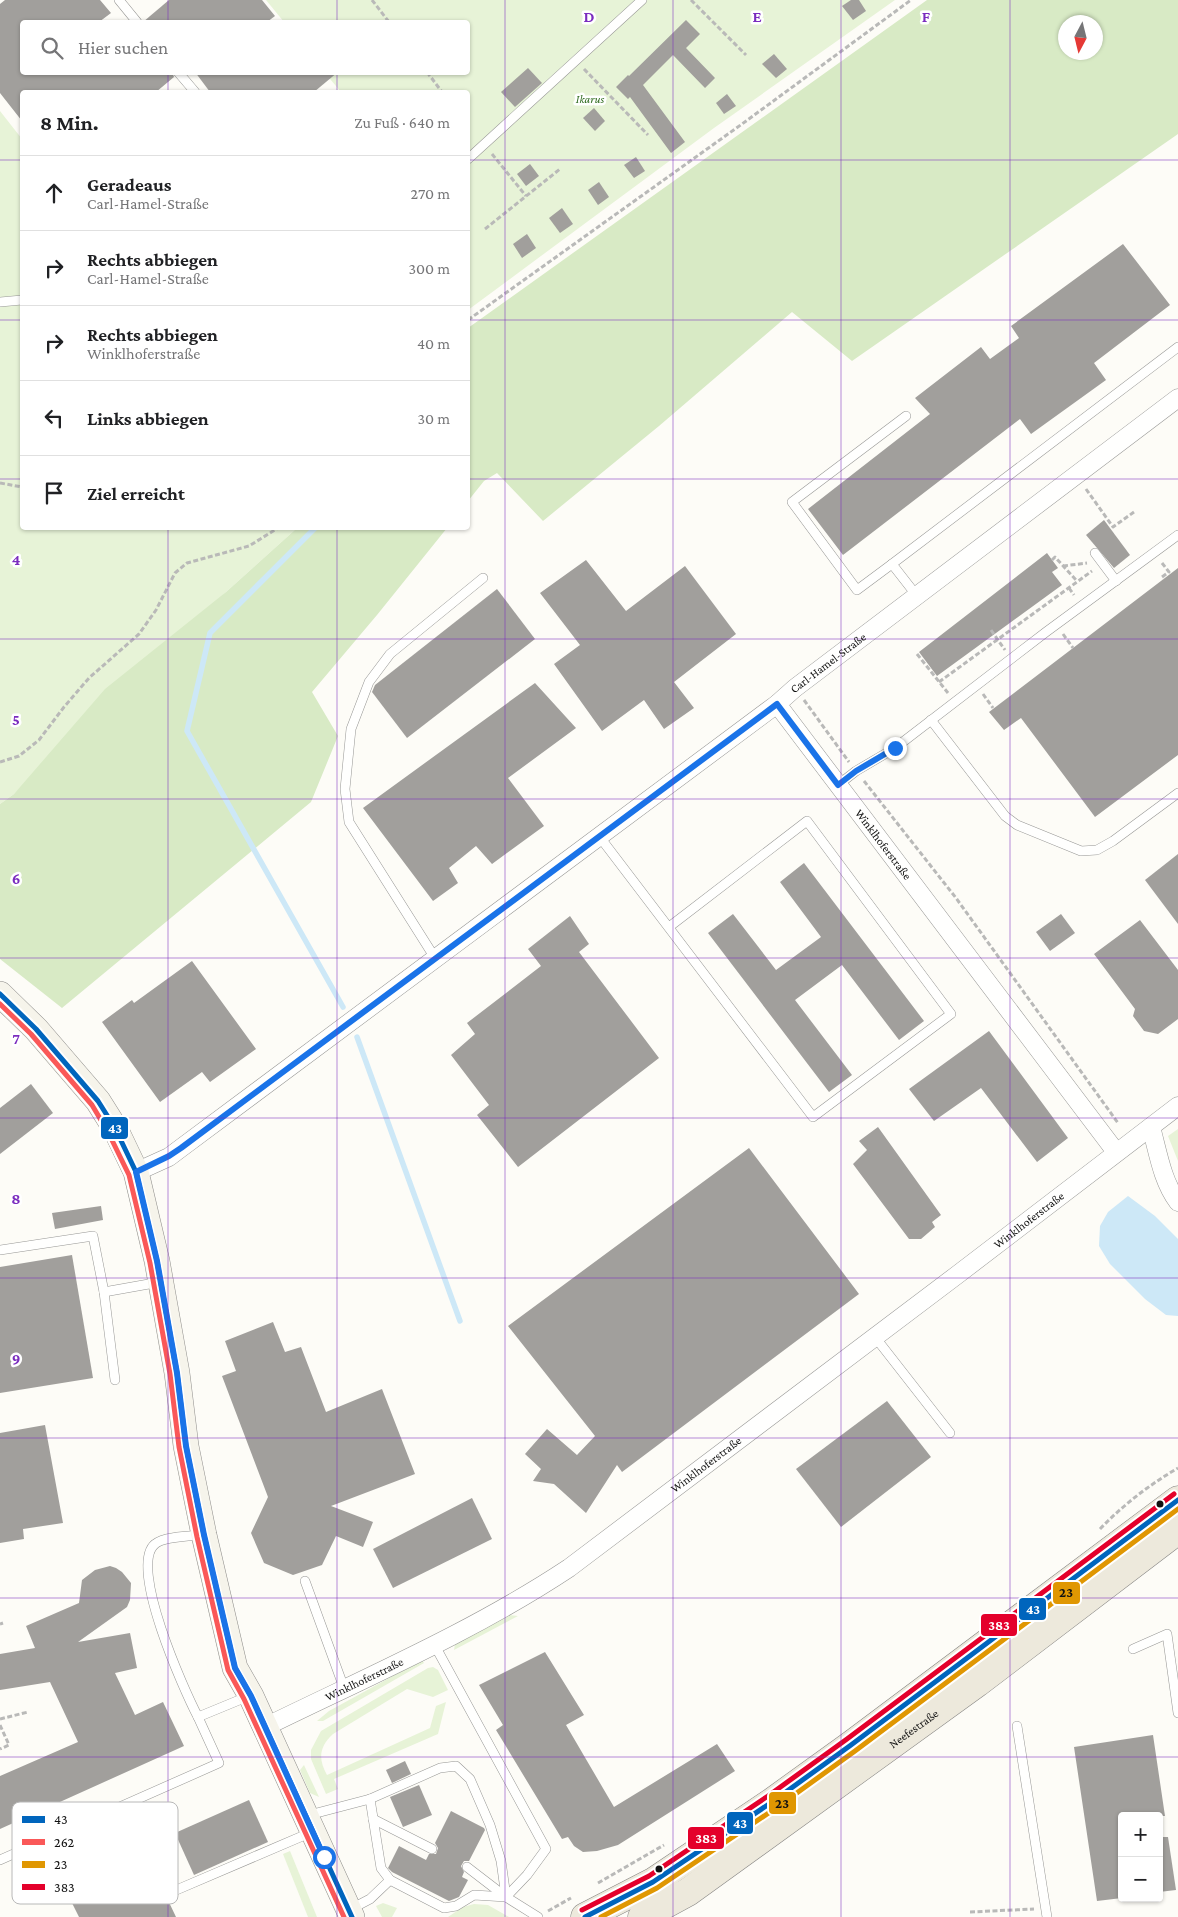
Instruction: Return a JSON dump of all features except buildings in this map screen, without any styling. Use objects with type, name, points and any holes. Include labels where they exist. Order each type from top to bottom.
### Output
[{"type":"main road","points":[[0,994],[36,1029],[98,1101],[116,1128],[136,1172],[160,1282],[177,1373],[186,1446],[204,1535],[235,1668],[251,1696],[351,1914]]},
{"type":"main road","name":"Neefestraße","points":[[582,1905],[653,1882],[772,1802],[875,1728],[1178,1500]]},
{"type":"main road","name":"Neefestraße","points":[[642,1917],[688,1892],[977,1683],[1178,1530]]},
{"type":"street","name":"Carl-Hamel-Straße","points":[[136,1172],[181,1148],[777,704],[795,688],[1178,398]]},
{"type":"street","name":"Winklhoferstraße","points":[[777,704],[838,785],[1123,1147]]},
{"type":"street","name":"Winklhoferstraße","points":[[265,1727],[434,1644],[529,1594],[569,1568],[1178,1106]]},
{"type":"street","points":[[1151,1127],[1163,1170],[1172,1194],[1178,1202]]},
{"type":"lane","points":[[119,0],[135,20]]},
{"type":"lane","points":[[470,157],[642,0]]},
{"type":"lane","points":[[181,75],[193,90]]},
{"type":"lane","points":[[0,302],[20,300]]},
{"type":"lane","points":[[906,416],[792,502],[857,590],[1178,347]]},
{"type":"lane","points":[[838,785],[856,771],[895,748],[1046,632],[1178,536]]},
{"type":"lane","points":[[1096,554],[1116,581]]},
{"type":"lane","points":[[892,564],[916,596]]},
{"type":"lane","points":[[436,958],[349,822],[345,790],[351,729],[369,682],[390,654],[482,578]]},
{"type":"lane","points":[[931,720],[1005,816],[1017,825],[1081,851],[1097,850],[1113,841],[1178,793]]},
{"type":"lane","points":[[599,836],[813,1116],[950,1014],[807,822],[669,926]]},
{"type":"lane","points":[[0,1250],[93,1236],[104,1292],[115,1380]]},
{"type":"lane","points":[[104,1292],[160,1282]]},
{"type":"lane","points":[[875,1337],[950,1433]]},
{"type":"lane","points":[[131,1802],[219,1763],[186,1695],[162,1630],[151,1589],[147,1564],[149,1552],[155,1544],[162,1540],[204,1535]]},
{"type":"lane","points":[[305,1581],[344,1688]]},
{"type":"lane","points":[[1133,1648],[1167,1634],[1178,1712]]},
{"type":"lane","points":[[370,1799],[381,1868],[390,1880],[444,1908],[456,1906],[474,1895],[506,1897],[527,1875],[546,1850],[434,1644]]},
{"type":"lane","points":[[198,1717],[251,1696]]},
{"type":"lane","points":[[1017,1726],[1047,1912]]},
{"type":"lane","points":[[178,1889],[309,1824],[440,1768],[456,1766],[470,1779],[490,1824],[500,1861],[506,1897]]},
{"type":"lane","points":[[373,1818],[432,1849]]},
{"type":"lane","points":[[0,1860],[12,1855]]},
{"type":"lane","points":[[467,1866],[506,1897],[538,1917]]},
{"type":"lane","points":[[351,1914],[390,1880]]},
{"type":"path","points":[[372,0],[387,20]]},
{"type":"path","points":[[692,0],[746,55]]},
{"type":"path","points":[[470,319],[742,124],[911,0]]},
{"type":"path","points":[[576,61],[648,135]]},
{"type":"path","points":[[429,75],[440,90]]},
{"type":"path","points":[[484,144],[526,196]]},
{"type":"path","points":[[485,229],[560,168]]},
{"type":"path","points":[[0,483],[20,487]]},
{"type":"path","points":[[1099,507],[1113,527],[1134,512]]},
{"type":"path","points":[[0,762],[19,756],[39,740],[89,678],[139,634],[156,610],[175,573],[188,563],[249,546],[275,530]]},
{"type":"path","points":[[1052,560],[1055,557],[1077,581]]},
{"type":"path","points":[[1063,566],[1102,562]]},
{"type":"path","points":[[939,682],[1102,562]]},
{"type":"path","points":[[1061,632],[1073,648]]},
{"type":"path","points":[[795,688],[856,771],[956,898],[1123,1147]]},
{"type":"path","points":[[981,692],[993,708]]},
{"type":"path","points":[[1099,1530],[1119,1509],[1178,1468]]},
{"type":"path","points":[[0,1719],[28,1712]]},
{"type":"path","points":[[0,1726],[9,1745],[0,1749]]},
{"type":"path","points":[[596,1884],[670,1841]]},
{"type":"path","points":[[538,1917],[582,1905]]},
{"type":"path","points":[[970,1912],[1047,1912]]},
{"type":"green space","name":"Ikarus","points":[[266,0],[895,0],[714,128],[470,309],[470,90],[339,90],[327,75],[470,75],[470,20],[282,20]]},
{"type":"green space","points":[[927,0],[1178,0],[1178,134],[852,361],[792,312],[659,426],[543,521],[497,473],[484,481],[470,498],[470,327]]},
{"type":"green space","points":[[0,111],[20,136],[20,530],[295,530],[226,592],[14,794],[0,804]]},
{"type":"green space","points":[[295,530],[445,530],[312,692],[338,736],[311,802],[62,1008],[0,959],[0,804],[14,794],[105,689],[226,592]]},
{"type":"green space","points":[[1178,1129],[1178,1161],[1168,1136]]},
{"type":"green space","points":[[509,1615],[518,1616],[454,1650],[455,1644]]},
{"type":"green space","points":[[422,1660],[424,1663],[323,1721],[317,1721],[329,1711]]},
{"type":"green space","points":[[433,1667],[438,1670],[448,1690],[433,1697],[407,1689],[333,1734],[328,1739],[321,1753],[322,1764],[327,1775],[430,1728],[436,1706],[446,1702],[438,1734],[334,1779],[338,1789],[326,1794],[311,1759],[311,1750],[321,1731],[428,1668]]},
{"type":"green space","points":[[304,1765],[319,1797],[310,1793],[300,1770]]},
{"type":"green space","points":[[290,1851],[317,1917],[308,1917],[283,1854]]},
{"type":"green space","points":[[383,1903],[397,1908],[392,1917],[382,1917],[376,1906]]},
{"type":"green space","points":[[474,1904],[488,1905],[509,1917],[448,1917],[463,1907]]},
{"type":"water","points":[[1128,1196],[1155,1216],[1178,1239],[1178,1316],[1166,1315],[1145,1299],[1110,1264],[1099,1246],[1100,1226],[1108,1212]]},
{"type":"waterway","points":[[313,530],[210,633],[187,731],[343,1007]]},
{"type":"waterway","points":[[357,1037],[460,1321]]},
{"type":"transit line","name":"43","points":[[0,994],[36,1029],[98,1101],[115,1128],[136,1172],[157,1261],[177,1373],[186,1446],[204,1535],[235,1668],[251,1696],[352,1917]]},
{"type":"transit line","name":"262","points":[[0,1004],[31,1034],[92,1105],[108,1132],[129,1175],[150,1263],[170,1374],[179,1447],[197,1537],[228,1670],[244,1699],[344,1917]]},
{"type":"transit line","name":"383","points":[[582,1910],[649,1876],[768,1796],[1174,1494]]},
{"type":"transit line","name":"43","points":[[585,1917],[653,1882],[772,1802],[1178,1500]]},
{"type":"transit line","name":"23","points":[[601,1917],[657,1888],[776,1808],[1178,1509]]},
{"type":"route","points":[[324,1857],[251,1696],[235,1668],[204,1535],[186,1446],[177,1373],[157,1261],[136,1172],[181,1148],[777,704],[838,785],[856,771],[895,748]]}]
